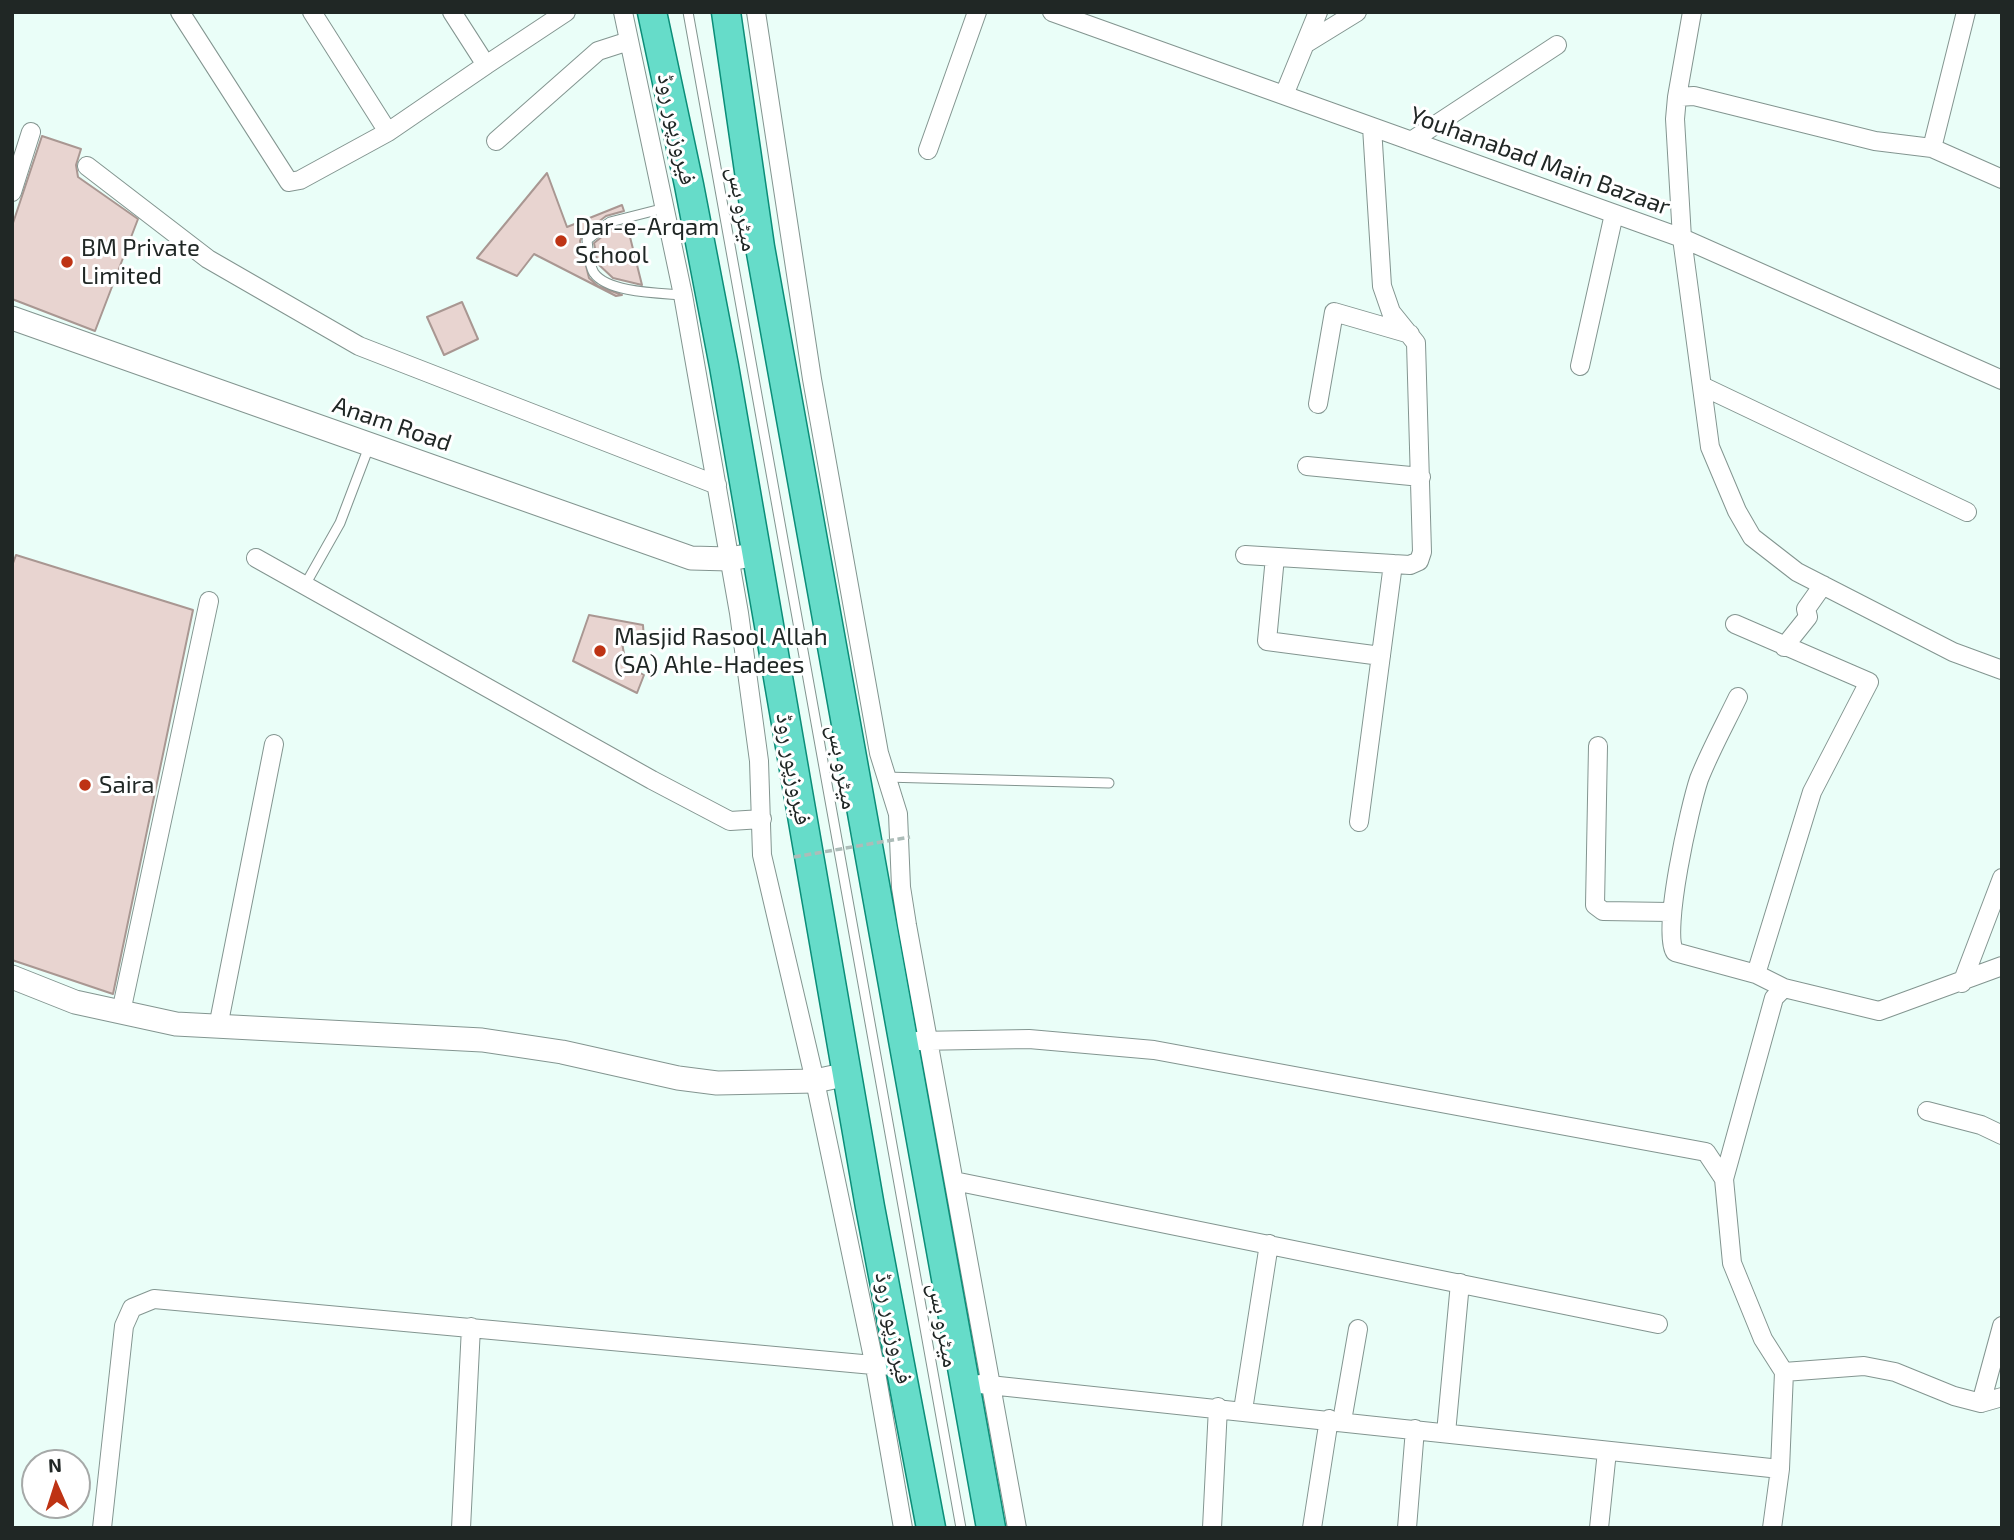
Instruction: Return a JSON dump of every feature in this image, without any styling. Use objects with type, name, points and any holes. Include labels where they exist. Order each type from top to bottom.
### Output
[{"type":"main road","name":"فیروزپور روڈ","points":[[652,12],[690,185],[710,369],[758,554],[848,1074],[888,1366],[931,1528]]},
{"type":"main road","points":[[726,12],[760,247],[916,1042],[978,1384],[992,1528]]},
{"type":"street","points":[[180,12],[289,182],[300,180],[388,132],[566,12]]},
{"type":"street","points":[[312,12],[388,132]]},
{"type":"street","points":[[452,12],[486,65]]},
{"type":"street","points":[[623,12],[683,295],[710,369],[717,485],[740,613],[759,761],[762,855],[771,901],[783,935],[815,1081],[888,1366],[902,1528]]},
{"type":"street","points":[[756,12],[812,379],[884,777],[898,814],[901,887],[916,1042],[954,1181],[978,1384],[1017,1528]]},
{"type":"street","points":[[928,150],[977,12]]},
{"type":"street","name":"Youhanabad Main Bazaar","points":[[1053,12],[1682,238],[2002,380]]},
{"type":"street","points":[[1284,95],[1318,12]]},
{"type":"street","points":[[1305,44],[1357,12]]},
{"type":"street","points":[[1692,12],[1675,119],[1682,238],[1710,447],[1737,511],[1752,537],[1797,572],[1953,652],[2002,670]]},
{"type":"street","points":[[1932,148],[1966,12]]},
{"type":"street","points":[[496,141],[598,51],[629,41]]},
{"type":"street","points":[[1411,141],[1557,45]]},
{"type":"street","points":[[1677,97],[1695,96],[1875,141],[1932,148],[2002,179]]},
{"type":"street","points":[[1245,555],[1410,565],[1419,561],[1423,552],[1416,344],[1391,312],[1382,286],[1372,127]]},
{"type":"street","points":[[12,192],[31,132]]},
{"type":"street","points":[[87,166],[208,259],[359,346],[717,485]]},
{"type":"street","points":[[663,200],[690,185]]},
{"type":"street","points":[[1580,366],[1614,214]]},
{"type":"street","points":[[1318,404],[1334,312],[1410,334]]},
{"type":"street","name":"Anam Road","points":[[12,318],[691,558],[729,559],[758,554]]},
{"type":"street","points":[[1702,386],[1967,512]]},
{"type":"street","points":[[1307,466],[1421,477]]},
{"type":"street","points":[[1275,557],[1267,641],[1381,656]]},
{"type":"street","points":[[256,558],[730,821],[762,819]]},
{"type":"street","points":[[1359,822],[1393,564]]},
{"type":"street","points":[[1784,647],[1808,617],[1807,609],[1823,585]]},
{"type":"street","points":[[121,1012],[209,601]]},
{"type":"street","points":[[1735,624],[1869,682],[1812,792],[1756,974]]},
{"type":"street","points":[[1738,697],[1699,780],[1670,912],[1671,945],[1675,951],[1756,974],[1784,988],[1806,991],[1879,1011],[1962,983],[2002,966]]},
{"type":"street","points":[[218,1027],[274,744]]},
{"type":"street","points":[[1598,746],[1595,905],[1603,911],[1670,912]]},
{"type":"street","points":[[1962,983],[2002,878]]},
{"type":"street","points":[[12,977],[75,1002],[176,1024],[482,1040],[562,1052],[678,1078],[767,1084],[815,1081],[848,1074]]},
{"type":"street","points":[[1772,1528],[1780,1469],[1784,1372],[1763,1339],[1732,1263],[1724,1179],[1774,998],[1784,988]]},
{"type":"street","points":[[916,1042],[1029,1039],[1199,1056],[1706,1152],[1724,1179]]},
{"type":"street","points":[[1927,1111],[1981,1125],[2002,1135]]},
{"type":"street","points":[[954,1181],[1658,1324]]},
{"type":"street","points":[[1243,1410],[1269,1244]]},
{"type":"street","points":[[1446,1433],[1460,1283]]},
{"type":"street","points":[[102,1528],[124,1326],[132,1308],[154,1299],[888,1366]]},
{"type":"street","points":[[1982,1403],[2002,1326]]},
{"type":"street","points":[[461,1528],[471,1327]]},
{"type":"street","points":[[1312,1528],[1358,1329]]},
{"type":"street","points":[[1784,1372],[1864,1366],[1895,1372],[1954,1396],[1982,1403],[2002,1397]]},
{"type":"street","points":[[978,1384],[1218,1407],[1780,1469]]},
{"type":"street","points":[[1212,1528],[1218,1407]]},
{"type":"street","points":[[1407,1528],[1415,1429]]},
{"type":"street","points":[[1599,1528],[1607,1451]]},
{"type":"lane","name":"میٹرو بس","points":[[688,12],[961,1528]]},
{"type":"lane","points":[[663,200],[610,222],[587,240],[593,272],[606,282],[626,289],[683,295]]},
{"type":"lane","points":[[305,585],[340,523],[370,444]]},
{"type":"lane","points":[[884,777],[1109,783]]},
{"type":"path","points":[[794,857],[909,837]]},
{"type":"building","name":"BM Private Limited","points":[[42,136],[81,149],[76,165],[78,177],[138,219],[95,331],[12,299],[12,226]]},
{"type":"building","name":"Dar-e-Arqam School","points":[[547,173],[567,227],[622,205],[624,211],[606,216],[583,234],[580,241],[589,278],[598,286],[622,295],[616,296],[534,254],[517,276],[477,258]]},
{"type":"building","points":[[627,225],[642,285],[613,278],[598,264],[594,243],[613,228]]},
{"type":"building","points":[[462,302],[478,339],[444,355],[427,317]]},
{"type":"building","name":"Saira","points":[[16,555],[193,610],[113,994],[12,960],[12,566]]},
{"type":"building","name":"Masjid Rasool Allah (SA) Ahle-Hadees","points":[[589,615],[643,625],[644,640],[621,637],[626,665],[644,675],[637,693],[573,661]]},
{"type":"place","name":"Dar-e-Arqam School","points":[[561,241]]},
{"type":"place","name":"BM Private Limited","points":[[67,262]]},
{"type":"place","name":"Masjid Rasool Allah (SA) Ahle-Hadees","points":[[600,651]]},
{"type":"place","name":"Saira","points":[[85,785]]}]
